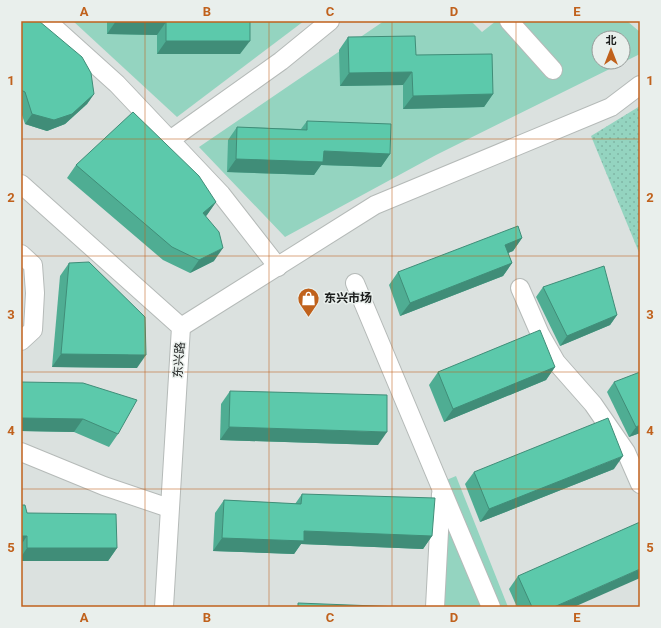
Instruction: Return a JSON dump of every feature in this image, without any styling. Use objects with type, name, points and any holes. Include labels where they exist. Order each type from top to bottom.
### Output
[{"type":"street","points":[[47,21],[117,84],[221,194],[278,267]]},
{"type":"street","points":[[170,140],[281,61],[330,21]]},
{"type":"street","points":[[509,21],[554,70]]},
{"type":"street","points":[[181,327],[375,205],[611,107],[640,85]]},
{"type":"street","name":"东兴路","points":[[21,184],[181,327],[164,607]]},
{"type":"street","points":[[21,254],[34,265],[35,293],[33,330],[21,341]]},
{"type":"street","points":[[355,283],[490,607]]},
{"type":"street","points":[[520,288],[540,334],[556,362],[593,404],[626,452],[640,484]]},
{"type":"street","points":[[21,452],[104,486],[169,508]]},
{"type":"street","points":[[435,607],[441,489]]},
{"type":"green space","points":[[73,21],[304,21],[177,117]]},
{"type":"green space","points":[[384,21],[471,21],[482,32],[496,21],[627,21],[640,32],[640,54],[631,58],[631,30],[591,30],[591,70],[608,70],[436,155],[285,237],[199,147]]},
{"type":"green space","points":[[640,106],[640,255],[591,136]]},
{"type":"green space","points":[[456,476],[508,607],[442,607],[445,543],[432,486]]},
{"type":"building","points":[[21,21],[39,21],[82,57],[91,73],[94,94],[72,114],[54,120],[32,114],[25,92],[21,90]]},
{"type":"building","points":[[116,21],[250,21],[250,41],[166,41],[166,22]]},
{"type":"building","points":[[415,36],[416,55],[492,54],[493,94],[413,96],[412,72],[349,73],[348,37]]},
{"type":"building","points":[[133,112],[199,176],[216,202],[203,213],[219,232],[223,248],[199,260],[172,247],[76,165]]},
{"type":"building","points":[[307,121],[391,124],[390,154],[324,151],[323,162],[236,159],[237,127],[307,130]]},
{"type":"building","points":[[518,226],[522,238],[505,245],[512,263],[410,303],[398,272]]},
{"type":"building","points":[[89,262],[145,317],[146,355],[61,354],[69,263]]},
{"type":"building","points":[[604,266],[617,315],[567,336],[543,287]]},
{"type":"building","points":[[540,330],[555,367],[453,409],[438,372]]},
{"type":"building","points":[[640,372],[640,425],[636,427],[614,382]]},
{"type":"building","points":[[21,382],[83,383],[137,400],[118,434],[83,419],[21,418]]},
{"type":"building","points":[[230,391],[387,395],[387,432],[229,427]]},
{"type":"building","points":[[608,418],[623,456],[489,509],[474,472]]},
{"type":"building","points":[[302,494],[435,498],[432,536],[304,531],[304,541],[222,538],[224,500],[301,504]]},
{"type":"building","points":[[21,505],[25,505],[27,513],[116,514],[117,548],[27,548],[27,536],[21,536]]},
{"type":"building","points":[[640,522],[640,569],[554,607],[532,607],[518,576]]},
{"type":"building","points":[[298,603],[401,607],[298,607]]},
{"type":"place","name":"东兴市场","points":[[309,318]]}]
